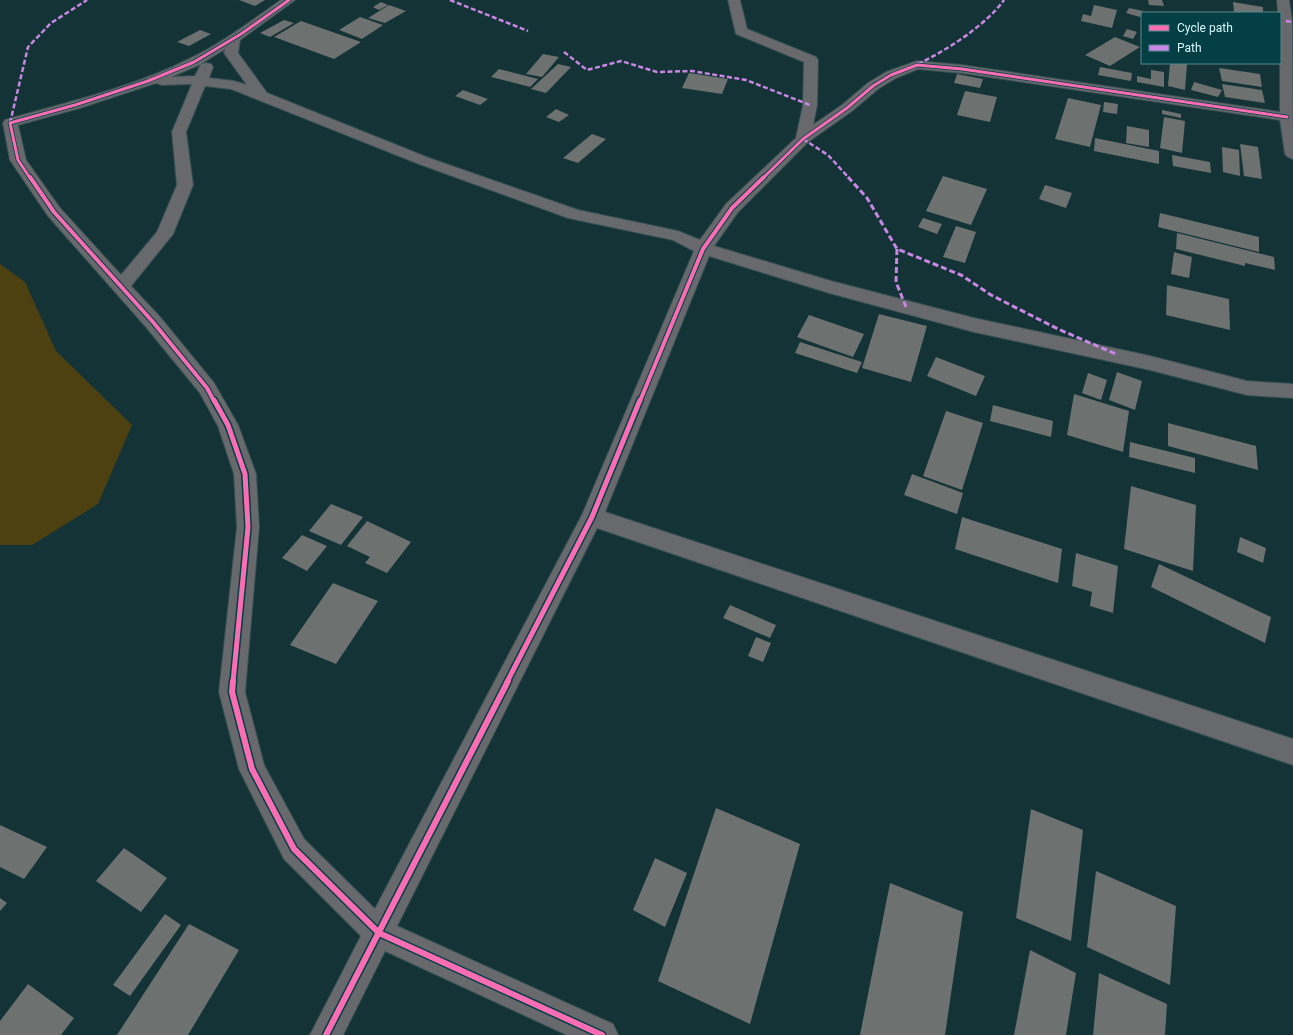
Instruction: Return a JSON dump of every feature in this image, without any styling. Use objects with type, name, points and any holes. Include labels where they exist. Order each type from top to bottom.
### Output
[{"type":"street","points":[[288,0],[234,38],[194,62],[148,81],[75,105],[5,124],[18,160],[54,212],[153,322],[207,388],[228,425],[245,474],[248,527],[232,692],[252,769],[294,849],[378,933],[602,1035]]},
{"type":"street","points":[[734,0],[741,31],[811,60],[810,105],[803,139]]},
{"type":"street","points":[[1283,0],[1286,21],[1287,117],[1293,154]]},
{"type":"street","points":[[234,38],[231,53],[262,96]]},
{"type":"street","points":[[121,286],[165,234],[185,185],[179,132],[211,52]]},
{"type":"street","points":[[326,1035],[592,517],[703,249],[732,208],[803,139],[847,108],[873,86],[891,75],[916,65],[962,69],[1287,117]]},
{"type":"street","points":[[148,81],[201,80],[234,84],[424,161],[574,214],[678,236],[703,249],[829,287],[974,325],[1150,363],[1247,388],[1293,390]]},
{"type":"street","points":[[592,517],[1293,752]]},
{"type":"shaded area","points":[[0,264],[25,282],[56,351],[132,425],[98,504],[32,545],[0,545]]},
{"type":"building","points":[[239,0],[265,0],[255,6]]},
{"type":"building","points":[[1148,0],[1162,0],[1164,6],[1149,5]]},
{"type":"building","points":[[381,2],[388,5],[379,10],[373,7]]},
{"type":"building","points":[[1233,2],[1263,7],[1263,12],[1234,12]]},
{"type":"building","points":[[389,5],[406,11],[385,23],[368,18]]},
{"type":"building","points":[[1094,5],[1117,10],[1112,28],[1081,21],[1083,14],[1091,16]]},
{"type":"building","points":[[1129,8],[1143,11],[1141,12],[1140,17],[1126,13]]},
{"type":"building","points":[[360,17],[383,25],[362,39],[339,30]]},
{"type":"building","points":[[284,20],[294,23],[270,37],[260,33]]},
{"type":"building","points":[[301,21],[361,42],[334,59],[274,37]]},
{"type":"building","points":[[1127,29],[1137,32],[1133,39],[1123,36]]},
{"type":"building","points":[[200,30],[211,34],[189,46],[177,42]]},
{"type":"building","points":[[1115,37],[1140,47],[1110,66],[1085,55]]},
{"type":"building","points":[[543,54],[559,57],[542,77],[526,74]]},
{"type":"building","points":[[558,64],[571,67],[546,93],[531,89]]},
{"type":"building","points":[[1170,64],[1187,64],[1185,90],[1168,86]]},
{"type":"building","points":[[1100,67],[1132,73],[1131,81],[1098,75]]},
{"type":"building","points":[[1219,68],[1260,74],[1262,87],[1222,81]]},
{"type":"building","points":[[499,69],[538,79],[530,87],[491,77]]},
{"type":"building","points":[[1151,70],[1164,72],[1164,87],[1137,82],[1137,76],[1151,79]]},
{"type":"building","points":[[689,73],[728,79],[722,94],[682,88]]},
{"type":"building","points":[[957,74],[983,79],[980,88],[954,83]]},
{"type":"building","points":[[1194,82],[1222,90],[1218,97],[1191,90]]},
{"type":"building","points":[[1222,84],[1262,90],[1265,103],[1225,97]]},
{"type":"building","points":[[463,90],[488,99],[480,105],[455,96]]},
{"type":"building","points":[[965,91],[997,97],[990,122],[957,115]]},
{"type":"building","points":[[1068,98],[1101,105],[1090,147],[1055,139]]},
{"type":"building","points":[[1104,102],[1118,104],[1117,114],[1103,112]]},
{"type":"building","points":[[556,109],[569,115],[559,122],[546,117]]},
{"type":"building","points":[[1162,110],[1181,114],[1181,118],[1162,114]]},
{"type":"building","points":[[1164,117],[1185,121],[1182,153],[1160,148]]},
{"type":"building","points":[[1127,126],[1149,130],[1149,147],[1126,143]]},
{"type":"building","points":[[592,134],[606,139],[578,163],[563,158]]},
{"type":"building","points":[[1095,138],[1159,151],[1159,164],[1094,151]]},
{"type":"building","points":[[1240,144],[1258,147],[1262,179],[1244,176]]},
{"type":"building","points":[[1222,147],[1239,150],[1240,176],[1223,172]]},
{"type":"building","points":[[1172,155],[1210,162],[1211,173],[1173,166]]},
{"type":"building","points":[[943,176],[987,189],[971,225],[926,211]]},
{"type":"building","points":[[1045,185],[1072,193],[1066,208],[1039,199]]},
{"type":"building","points":[[1160,213],[1259,237],[1259,252],[1158,227]]},
{"type":"building","points":[[923,218],[942,224],[937,234],[918,227]]},
{"type":"building","points":[[956,226],[976,232],[965,263],[943,257]]},
{"type":"building","points":[[1177,233],[1274,257],[1275,270],[1245,263],[1245,266],[1176,249]]},
{"type":"building","points":[[1174,252],[1192,257],[1189,278],[1171,274]]},
{"type":"building","points":[[1167,285],[1229,299],[1230,330],[1166,315]]},
{"type":"building","points":[[879,314],[927,326],[911,382],[862,368]]},
{"type":"building","points":[[809,315],[864,334],[853,357],[797,337]]},
{"type":"building","points":[[800,342],[862,362],[857,373],[795,353]]},
{"type":"building","points":[[936,357],[985,376],[976,396],[927,376]]},
{"type":"building","points":[[1117,372],[1142,381],[1135,410],[1109,400]]},
{"type":"building","points":[[1088,373],[1107,380],[1101,400],[1082,393]]},
{"type":"building","points":[[1074,394],[1129,411],[1123,452],[1067,435]]},
{"type":"building","points":[[993,405],[1053,421],[1051,437],[990,421]]},
{"type":"building","points":[[946,411],[983,423],[962,490],[923,476]]},
{"type":"building","points":[[1168,423],[1256,446],[1258,470],[1168,446]]},
{"type":"building","points":[[1130,442],[1195,458],[1195,473],[1129,457]]},
{"type":"building","points":[[912,474],[963,493],[957,514],[904,495]]},
{"type":"building","points":[[1131,486],[1196,505],[1193,571],[1124,549]]},
{"type":"building","points":[[331,504],[363,517],[341,545],[309,531]]},
{"type":"building","points":[[962,517],[1062,549],[1058,583],[955,549]]},
{"type":"building","points":[[367,521],[411,542],[387,573],[365,563],[370,557],[347,546]]},
{"type":"building","points":[[302,535],[327,546],[307,571],[282,558]]},
{"type":"building","points":[[1240,537],[1266,548],[1263,563],[1237,552]]},
{"type":"building","points":[[1076,553],[1118,566],[1113,613],[1090,606],[1092,592],[1072,586]]},
{"type":"building","points":[[1159,564],[1271,617],[1265,643],[1151,587]]},
{"type":"building","points":[[333,583],[378,601],[336,664],[290,645]]},
{"type":"building","points":[[730,605],[776,625],[770,638],[723,618]]},
{"type":"building","points":[[756,637],[771,643],[763,662],[748,656]]},
{"type":"building","points":[[716,808],[800,844],[750,1024],[658,981]]},
{"type":"building","points":[[1031,809],[1083,830],[1071,941],[1016,918]]},
{"type":"building","points":[[0,825],[47,847],[24,879],[0,867]]},
{"type":"building","points":[[124,848],[167,878],[141,912],[96,881]]},
{"type":"building","points":[[655,858],[687,873],[665,927],[633,910]]},
{"type":"building","points":[[1096,871],[1176,906],[1170,985],[1087,947]]},
{"type":"building","points":[[890,883],[963,912],[945,1035],[860,1035]]},
{"type":"building","points":[[0,898],[7,903],[0,911]]},
{"type":"building","points":[[165,914],[181,925],[130,996],[113,985]]},
{"type":"building","points":[[189,924],[239,950],[188,1035],[117,1035]]},
{"type":"building","points":[[1030,950],[1076,973],[1066,1035],[1014,1035]]},
{"type":"building","points":[[1099,973],[1167,1004],[1165,1035],[1093,1035]]},
{"type":"building","points":[[28,984],[74,1018],[61,1035],[0,1035],[0,1021]]},
{"type":"marked path","points":[[10,123],[28,47],[51,23],[87,0]]},
{"type":"marked path","points":[[450,0],[528,31]]},
{"type":"marked path","points":[[918,64],[941,53],[994,14],[1004,0]]},
{"type":"marked path","points":[[1286,21],[1293,22]]},
{"type":"marked path","points":[[564,52],[587,70],[621,61],[657,72],[692,71],[746,80],[810,105]]},
{"type":"marked path","points":[[803,139],[828,155],[867,198],[897,249],[961,275],[991,295],[1058,329],[1118,355]]},
{"type":"marked path","points":[[897,249],[896,282],[906,307]]},
{"type":"cycle path","points":[[289,0],[241,34],[194,62],[148,81],[75,105],[10,123],[18,160],[54,212],[153,322],[207,388],[228,425],[245,474],[248,527],[232,692],[252,769],[294,849],[379,933],[602,1035]]},
{"type":"cycle path","points":[[326,1035],[592,517],[703,249],[732,208],[803,139],[847,108],[873,86],[891,75],[917,65],[962,69],[1287,117]]}]
